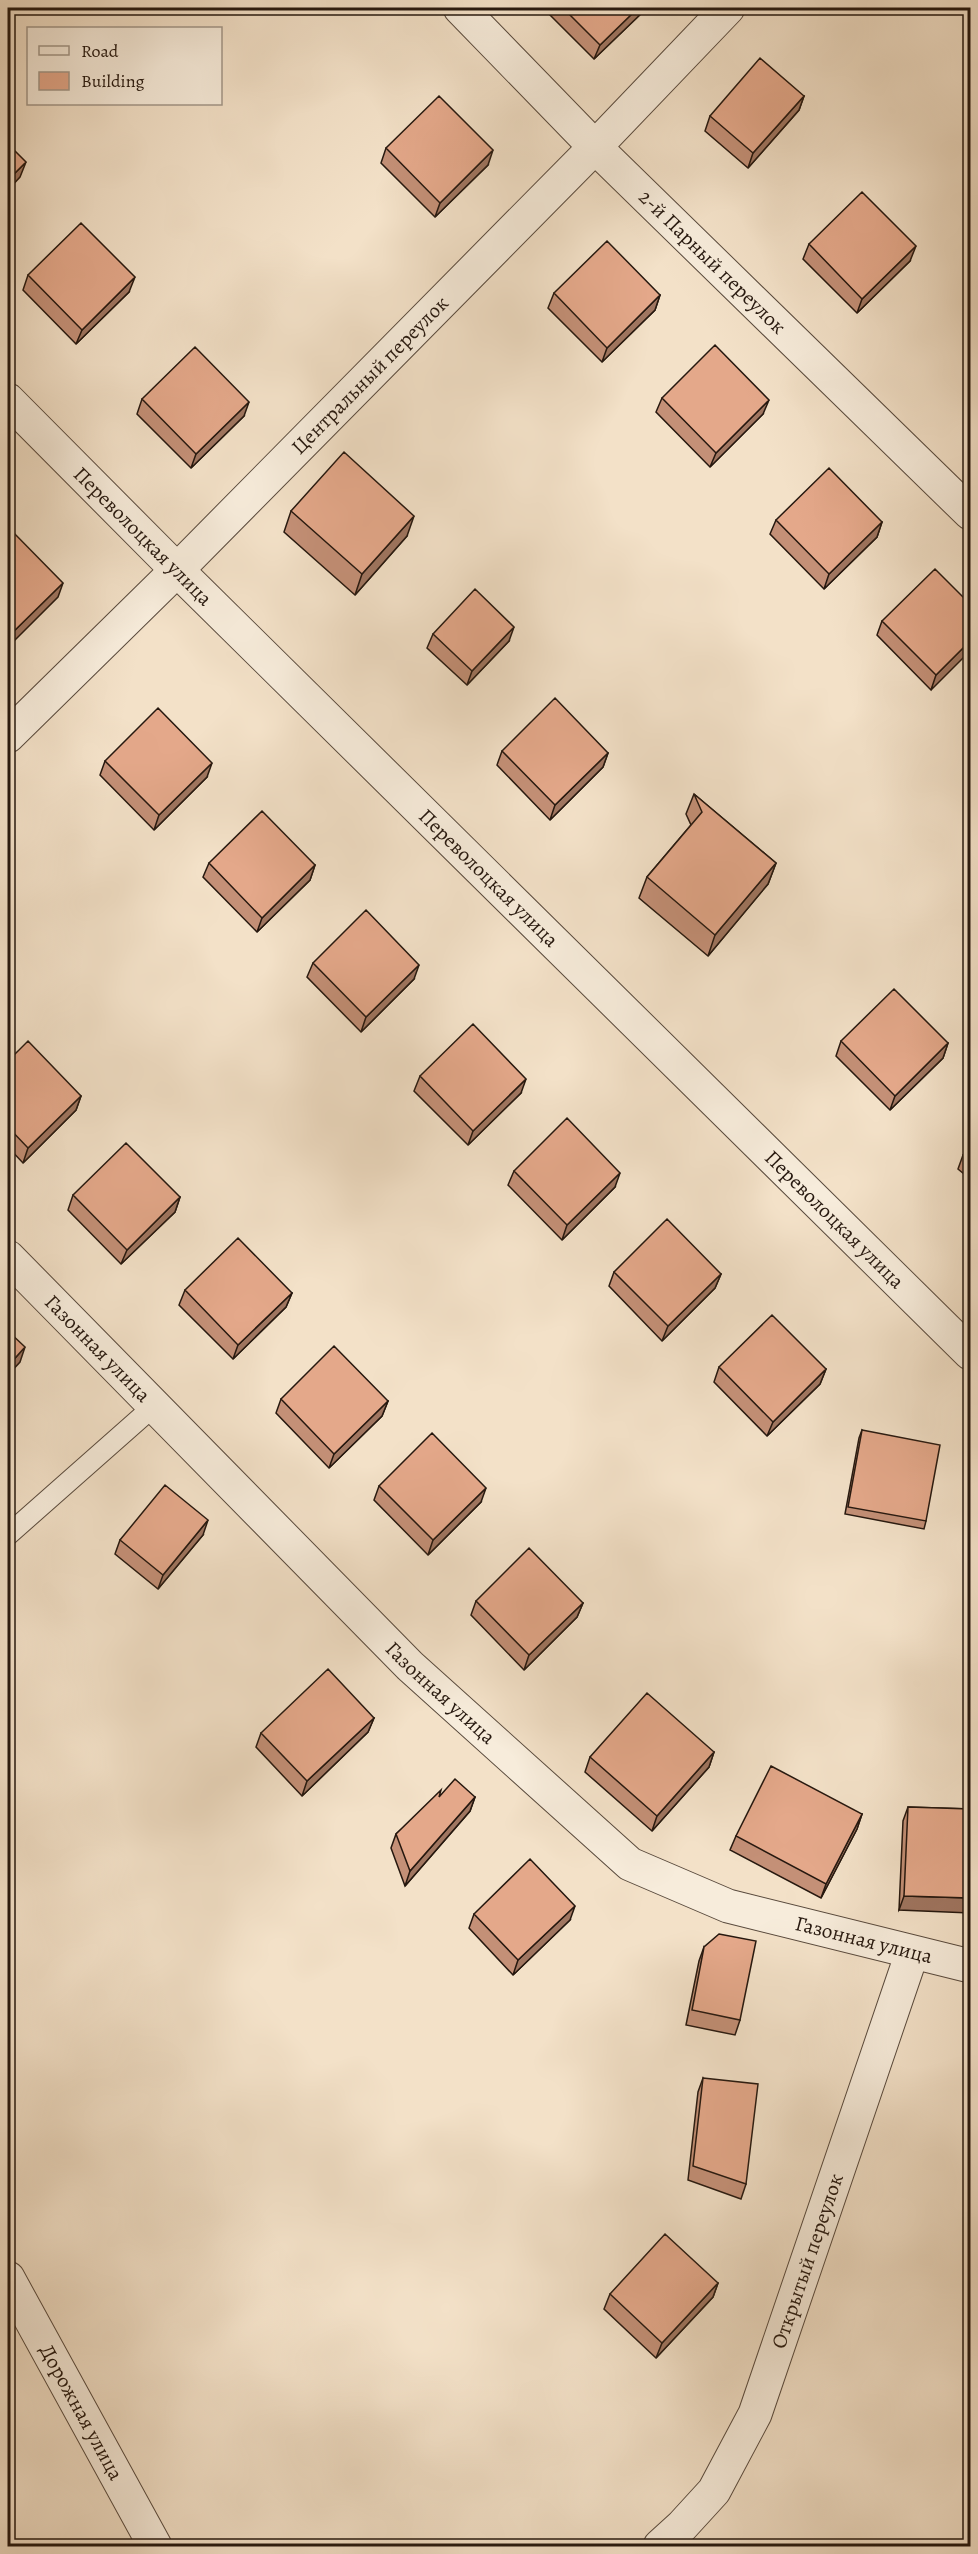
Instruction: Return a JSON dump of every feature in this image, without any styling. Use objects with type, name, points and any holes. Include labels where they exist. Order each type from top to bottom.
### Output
[{"type":"street","name":"2-й Парный переулок","points":[[460,8],[595,147],[970,513]]},
{"type":"street","name":"Центральный переулок","points":[[8,736],[177,570],[595,147],[728,8]]},
{"type":"street","name":"Переволоцкая улица","points":[[8,400],[177,570],[970,1353]]},
{"type":"street","name":"Газонная улица","points":[[8,1257],[410,1666],[630,1864],[728,1906],[970,1966]]},
{"type":"street","name":"Открытый переулок","points":[[660,2547],[714,2491],[755,2414],[912,1953]]},
{"type":"street","name":"Дорожная улица","points":[[8,2278],[155,2547]]},
{"type":"lane","points":[[8,1535],[154,1406]]},
{"type":"building","points":[[563,8],[638,8],[600,45]]},
{"type":"building","points":[[760,58],[804,96],[753,153],[710,116]]},
{"type":"building","points":[[439,96],[493,150],[440,203],[386,148]]},
{"type":"building","points":[[8,144],[26,162],[8,180]]},
{"type":"building","points":[[862,192],[916,246],[862,299],[809,244]]},
{"type":"building","points":[[81,223],[135,277],[82,330],[28,275]]},
{"type":"building","points":[[607,241],[660,295],[607,348],[554,293]]},
{"type":"building","points":[[715,345],[769,400],[716,453],[662,398]]},
{"type":"building","points":[[195,347],[249,402],[196,454],[142,399]]},
{"type":"building","points":[[344,452],[414,516],[362,574],[291,511]]},
{"type":"building","points":[[829,468],[882,522],[829,574],[776,520]]},
{"type":"building","points":[[9,528],[63,583],[10,635],[8,633]]},
{"type":"building","points":[[935,569],[970,604],[970,641],[936,675],[882,621]]},
{"type":"building","points":[[475,589],[514,627],[472,671],[433,634]]},
{"type":"building","points":[[555,698],[608,753],[555,805],[502,751]]},
{"type":"building","points":[[158,708],[212,763],[159,815],[105,761]]},
{"type":"building","points":[[694,794],[776,863],[715,935],[647,877],[702,812]]},
{"type":"building","points":[[262,811],[315,865],[262,918],[209,863]]},
{"type":"building","points":[[366,910],[419,965],[366,1017],[313,963]]},
{"type":"building","points":[[894,989],[948,1043],[895,1096],[841,1041]]},
{"type":"building","points":[[473,1024],[526,1079],[473,1131],[420,1076]]},
{"type":"building","points":[[28,1041],[81,1096],[28,1148],[8,1127],[8,1061]]},
{"type":"building","points":[[567,1118],[620,1173],[567,1225],[514,1171]]},
{"type":"building","points":[[126,1143],[180,1197],[127,1250],[73,1195]]},
{"type":"building","points":[[970,1145],[970,1160],[963,1155]]},
{"type":"building","points":[[667,1219],[721,1274],[668,1326],[614,1272]]},
{"type":"building","points":[[238,1238],[292,1293],[238,1345],[185,1290]]},
{"type":"building","points":[[772,1315],[826,1369],[773,1422],[719,1367]]},
{"type":"building","points":[[8,1331],[25,1347],[8,1366]]},
{"type":"building","points":[[334,1346],[388,1401],[334,1454],[281,1399]]},
{"type":"building","points":[[862,1430],[940,1445],[926,1521],[848,1507]]},
{"type":"building","points":[[432,1433],[486,1488],[433,1540],[379,1486]]},
{"type":"building","points":[[165,1485],[208,1520],[163,1575],[120,1540]]},
{"type":"building","points":[[529,1548],[583,1603],[529,1655],[476,1601]]},
{"type":"building","points":[[328,1669],[374,1718],[307,1781],[261,1733]]},
{"type":"building","points":[[647,1693],[714,1752],[657,1816],[590,1757]]},
{"type":"building","points":[[771,1766],[862,1814],[826,1884],[736,1836]]},
{"type":"building","points":[[455,1779],[475,1797],[410,1871],[396,1834],[441,1790],[439,1797]]},
{"type":"building","points":[[908,1807],[970,1809],[970,1898],[904,1896]]},
{"type":"building","points":[[530,1859],[575,1906],[518,1960],[474,1914]]},
{"type":"building","points":[[719,1934],[756,1941],[740,2020],[692,2010],[704,1947]]},
{"type":"building","points":[[703,2078],[758,2084],[746,2184],[693,2166]]},
{"type":"building","points":[[665,2234],[718,2283],[662,2343],[610,2294]]}]
